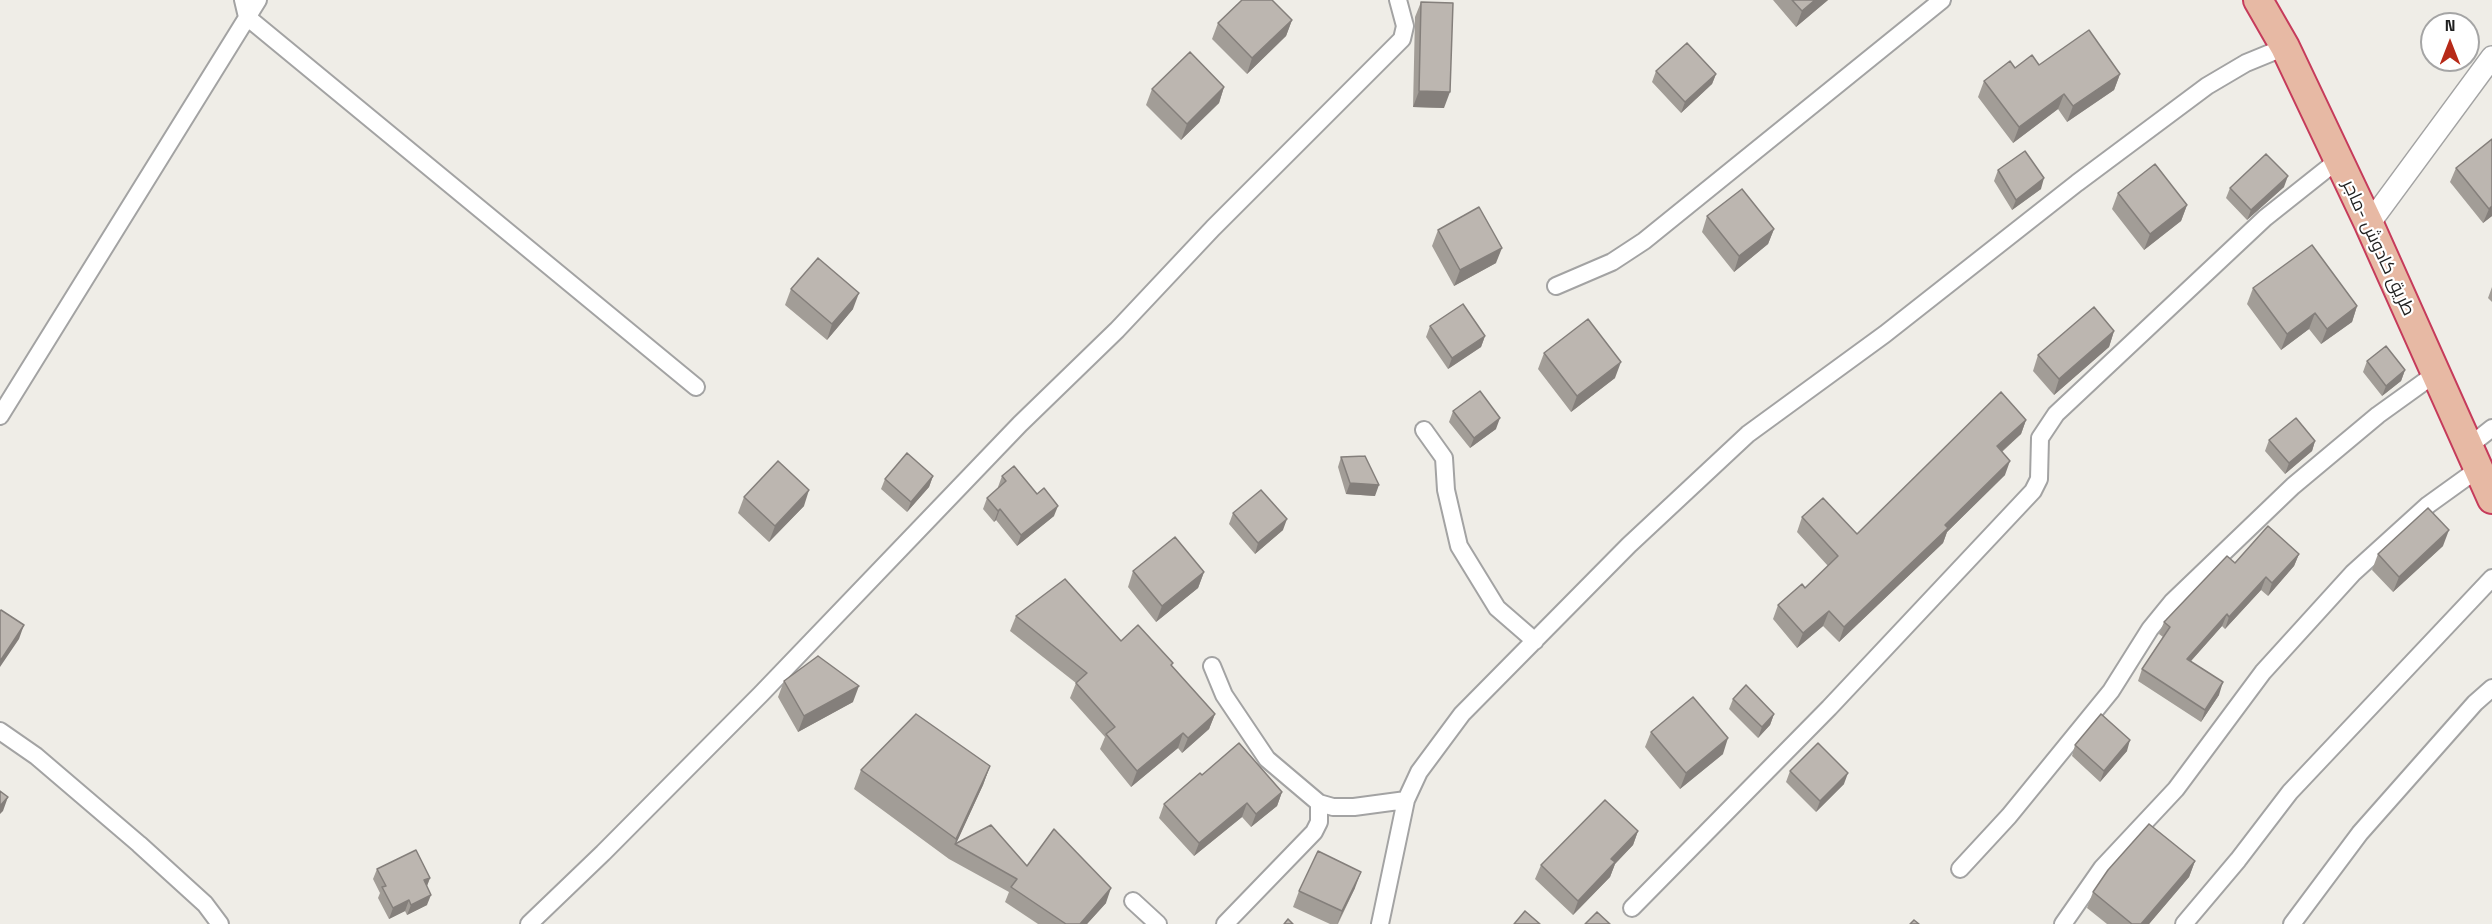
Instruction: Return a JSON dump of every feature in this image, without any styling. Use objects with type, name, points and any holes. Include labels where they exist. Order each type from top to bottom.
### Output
[{"type":"highway","name":"طريق كادوش -ماجر","points":[[2258,0],[2284,47],[2369,224],[2492,499]]},
{"type":"street","points":[[243,0],[247,17],[696,387]]},
{"type":"street","points":[[0,416],[258,0]]},
{"type":"street","points":[[528,924],[603,853],[753,702],[1020,424],[1117,330],[1213,228],[1402,39],[1405,26],[1398,0]]},
{"type":"street","points":[[1556,286],[1612,262],[1644,241],[1942,0]]},
{"type":"street","points":[[1380,924],[1406,800],[1419,772],[1462,714],[1629,545],[1748,434],[1885,334],[2077,183],[2207,86],[2246,63],[2284,47]]},
{"type":"street","points":[[2369,224],[2492,57]]},
{"type":"street","points":[[1632,908],[1829,708],[2033,490],[2039,479],[2040,438],[2056,414],[2265,218],[2338,160]]},
{"type":"street","points":[[1960,868],[2008,816],[2111,691],[2150,629],[2172,602],[2293,486],[2378,415],[2435,374]]},
{"type":"street","points":[[2063,924],[2102,868],[2176,789],[2263,672],[2353,573],[2428,505],[2473,458],[2492,428]]},
{"type":"street","points":[[1424,430],[1444,458],[1446,490],[1459,546],[1497,608],[1536,641]]},
{"type":"street","points":[[2184,924],[2238,860],[2290,792],[2492,578]]},
{"type":"street","points":[[1212,666],[1224,696],[1267,759],[1319,804],[1354,807],[1406,800]]},
{"type":"street","points":[[2292,924],[2360,833],[2475,704],[2492,688]]},
{"type":"street","points":[[0,731],[36,756],[139,844],[205,904],[220,924]]},
{"type":"street","points":[[1225,924],[1314,832],[1319,822],[1319,804]]},
{"type":"street","points":[[1133,901],[1158,924]]},
{"type":"building","points":[[1242,0],[1272,0],[1292,20],[1252,58],[1218,23]]},
{"type":"building","points":[[1792,0],[1815,0],[1802,11]]},
{"type":"building","points":[[1421,2],[1453,3],[1450,92],[1419,91]]},
{"type":"building","points":[[2089,30],[2120,74],[2073,106],[2064,94],[2019,127],[1984,81],[2010,61],[2015,68],[2032,55],[2039,65]]},
{"type":"building","points":[[1687,43],[1716,74],[1685,102],[1656,71]]},
{"type":"building","points":[[1190,52],[1224,87],[1187,124],[1152,89]]},
{"type":"building","points":[[2492,139],[2492,206],[2489,209],[2456,168]]},
{"type":"building","points":[[2025,151],[2044,178],[2016,200],[1998,170]]},
{"type":"building","points":[[2266,154],[2288,176],[2251,210],[2230,188]]},
{"type":"building","points":[[2155,164],[2187,205],[2150,234],[2118,193]]},
{"type":"building","points":[[1742,189],[1774,229],[1739,256],[1707,216]]},
{"type":"building","points":[[1479,207],[1502,248],[1460,270],[1438,230]]},
{"type":"building","points":[[2312,245],[2357,306],[2327,329],[2315,313],[2287,334],[2253,288]]},
{"type":"building","points":[[818,258],[859,293],[832,324],[791,289]]},
{"type":"building","points":[[1463,304],[1485,336],[1452,358],[1430,326]]},
{"type":"building","points":[[2094,307],[2114,331],[2059,379],[2038,355]]},
{"type":"building","points":[[1588,319],[1621,362],[1577,396],[1544,353]]},
{"type":"building","points":[[2386,346],[2405,370],[2386,386],[2367,361]]},
{"type":"building","points":[[1480,391],[1500,418],[1474,438],[1453,411]]},
{"type":"building","points":[[2001,392],[2026,420],[1997,446],[2010,461],[1945,525],[1948,528],[1844,627],[1829,611],[1803,633],[1778,605],[1802,584],[1805,588],[1838,556],[1802,517],[1823,498],[1857,534]]},
{"type":"building","points":[[2296,418],[2315,441],[2289,463],[2269,440]]},
{"type":"building","points":[[907,453],[933,476],[911,502],[885,479]]},
{"type":"building","points":[[1365,456],[1379,485],[1350,483],[1341,457]]},
{"type":"building","points":[[778,461],[809,490],[775,526],[744,497]]},
{"type":"building","points":[[1014,466],[1037,494],[1044,488],[1058,506],[1021,535],[1000,509],[998,511],[987,498],[1006,481],[1002,476]]},
{"type":"building","points":[[1261,490],[1287,519],[1258,543],[1233,513]]},
{"type":"building","points":[[2428,508],[2449,530],[2399,577],[2378,554]]},
{"type":"building","points":[[2268,526],[2299,554],[2272,583],[2266,577],[2229,617],[2227,614],[2187,659],[2223,682],[2205,710],[2142,669],[2170,627],[2164,622],[2227,556],[2235,563]]},
{"type":"building","points":[[1175,537],[1204,572],[1162,606],[1133,571]]},
{"type":"building","points":[[1065,579],[1121,641],[1138,625],[1215,714],[1188,738],[1183,733],[1137,771],[1106,734],[1115,727],[1076,683],[1087,673],[1016,616]]},
{"type":"building","points":[[0,611],[24,625],[0,661]]},
{"type":"building","points":[[818,656],[859,686],[804,716],[784,681]]},
{"type":"building","points":[[1746,685],[1774,714],[1762,727],[1733,699]]},
{"type":"building","points":[[1693,697],[1728,738],[1686,773],[1651,732]]},
{"type":"building","points":[[916,714],[990,766],[956,839],[861,770]]},
{"type":"building","points":[[2101,714],[2130,740],[2104,771],[2075,745]]},
{"type":"building","points":[[1239,743],[1282,792],[1256,814],[1247,803],[1199,843],[1164,804]]},
{"type":"building","points":[[1818,743],[1848,773],[1820,801],[1790,771]]},
{"type":"building","points":[[0,791],[8,797],[0,806]]},
{"type":"building","points":[[1605,800],[1638,831],[1611,859],[1615,862],[1578,901],[1541,865]]},
{"type":"building","points":[[2149,824],[2195,861],[2141,924],[2132,924],[2093,892],[2108,870]]},
{"type":"building","points":[[991,825],[1027,866],[1054,829],[1111,888],[1080,924],[1066,924],[1011,887],[1017,879],[955,844]]},
{"type":"building","points":[[416,850],[430,878],[424,880],[431,895],[411,905],[409,900],[393,908],[382,887],[386,886],[377,869]]},
{"type":"building","points":[[1318,851],[1361,872],[1342,911],[1299,891]]},
{"type":"building","points":[[1525,911],[1540,924],[1514,924]]},
{"type":"building","points":[[1597,912],[1610,924],[1585,924]]}]
